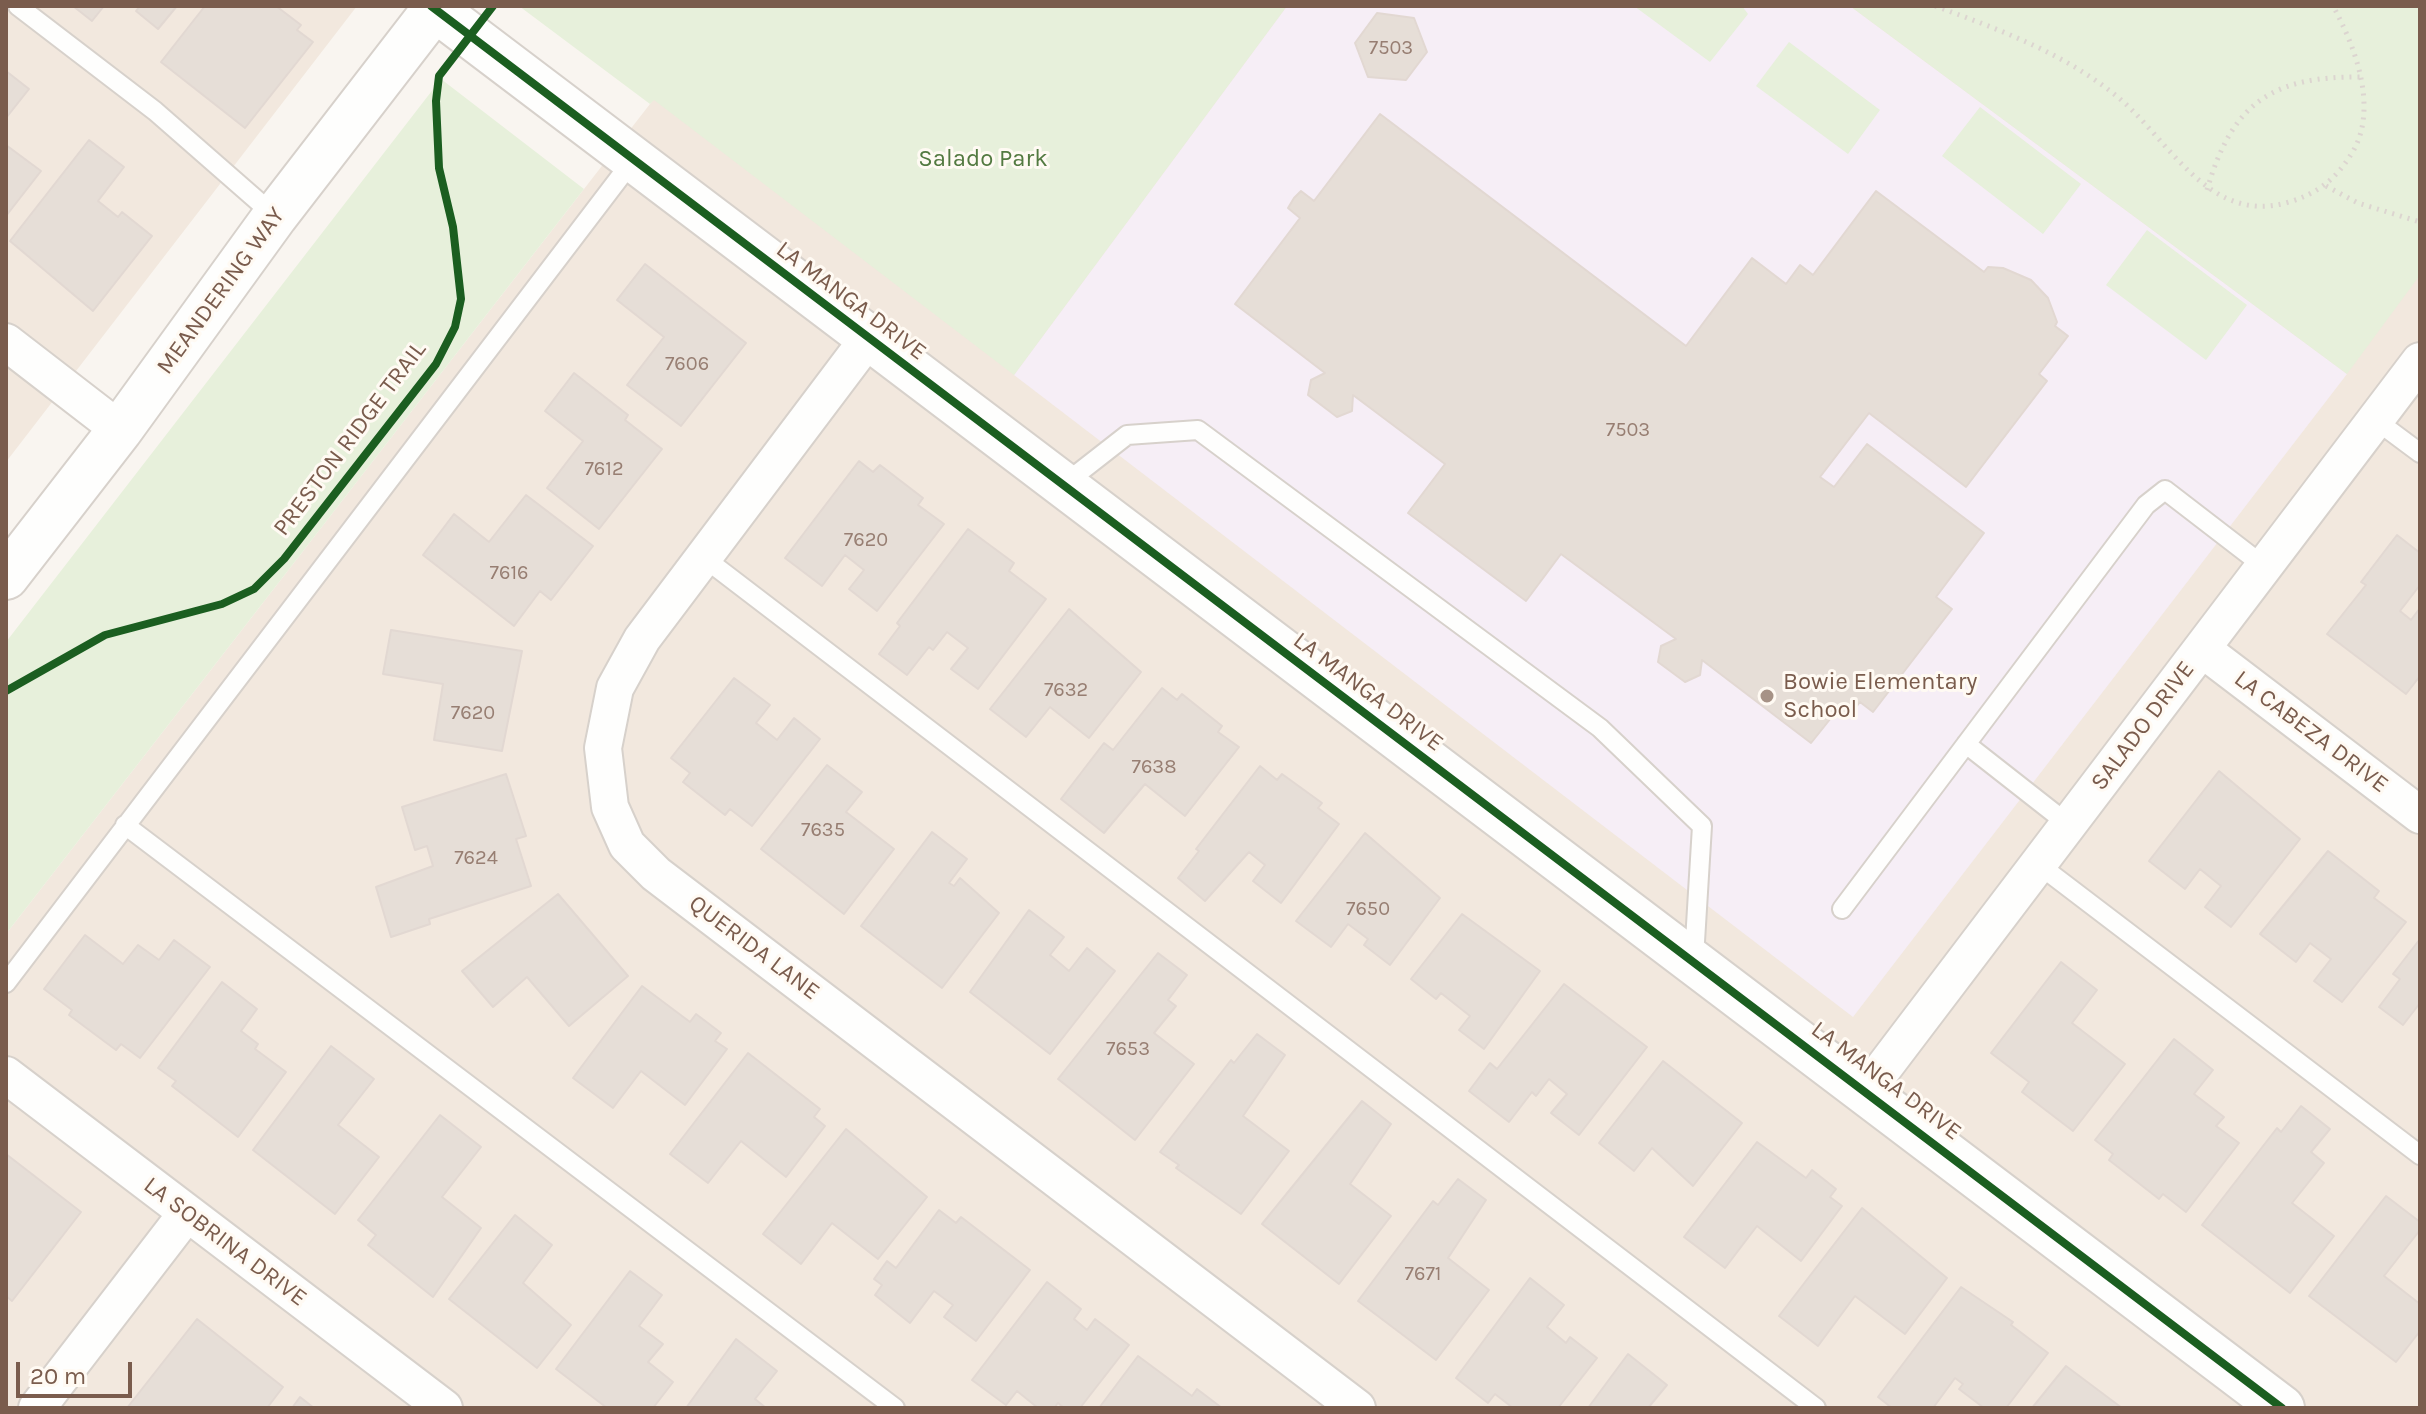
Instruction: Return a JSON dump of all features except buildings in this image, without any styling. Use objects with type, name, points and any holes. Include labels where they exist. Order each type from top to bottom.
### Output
[{"type":"street","name":"MEANDERING WAY","points":[[6,577],[120,430],[275,216],[434,7]]},
{"type":"street","name":"LA MANGA DRIVE","points":[[434,7],[2282,1408]]},
{"type":"street","name":"QUERIDA LANE","points":[[868,339],[642,639],[615,688],[603,748],[610,807],[627,845],[656,874],[1357,1408]]},
{"type":"street","points":[[6,342],[120,430]]},
{"type":"street","name":"SALADO DRIVE","points":[[1866,1091],[2420,361]]},
{"type":"street","name":"LA CABEZA DRIVE","points":[[2202,649],[2420,815]]},
{"type":"street","name":"LA SOBRINA DRIVE","points":[[6,1075],[444,1408]]},
{"type":"street","points":[[37,1408],[187,1213]]},
{"type":"lane","points":[[18,6],[155,111],[275,216]]},
{"type":"lane","points":[[6,983],[633,160]]},
{"type":"lane","points":[[2377,421],[2420,453]]},
{"type":"lane","points":[[1062,486],[1127,435],[1198,430],[1600,728],[1702,826],[1693,961]]},
{"type":"lane","points":[[1842,909],[2146,505],[2165,490],[2265,567]]},
{"type":"lane","points":[[703,557],[1816,1408]]},
{"type":"lane","points":[[1966,744],[2068,824]]},
{"type":"lane","points":[[125,825],[895,1408]]},
{"type":"lane","points":[[2038,864],[2420,1155]]},
{"type":"path","points":[[1935,6],[2008,32],[2073,66],[2115,95],[2207,190],[2250,206],[2276,206],[2326,186],[2353,153],[2361,132],[2361,77],[2333,6]]},
{"type":"path","points":[[2207,190],[2218,151],[2238,120],[2260,99],[2287,85],[2326,77],[2361,77]]},
{"type":"path","points":[[2326,186],[2358,203],[2420,222]]},
{"type":"shaded area","points":[[6,6],[357,6],[6,462]]},
{"type":"shaded area","points":[[726,6],[2420,6],[2420,1408],[6,1408],[6,934]]},
{"type":"shaded area","name":"Bowie Elementary School","points":[[1287,6],[1850,6],[2347,374],[1853,1017],[1014,375]]},
{"type":"green space","name":"Salado Park","points":[[519,6],[1287,6],[1014,375],[654,100],[650,104]]},
{"type":"green space","points":[[1634,6],[1742,6],[1748,14],[1710,62]]},
{"type":"green space","points":[[1850,6],[2420,6],[2420,275],[2347,374]]},
{"type":"green space","points":[[1789,42],[1880,110],[1848,154],[1756,86]]},
{"type":"green space","points":[[441,79],[584,189],[6,934],[6,642]]},
{"type":"green space","points":[[1980,107],[2081,184],[2043,234],[1942,156]]},
{"type":"green space","points":[[2147,230],[2247,305],[2206,360],[2106,285]]},
{"type":"cycle path","points":[[431,6],[2282,1408]]},
{"type":"cycle path","name":"PRESTON RIDGE TRAIL","points":[[6,691],[105,635],[222,604],[254,589],[284,559],[436,364],[455,327],[461,299],[453,227],[439,168],[436,101],[439,76],[493,6]]},
{"type":"place","name":"Bowie Elementary School","points":[[1767,696]]}]
